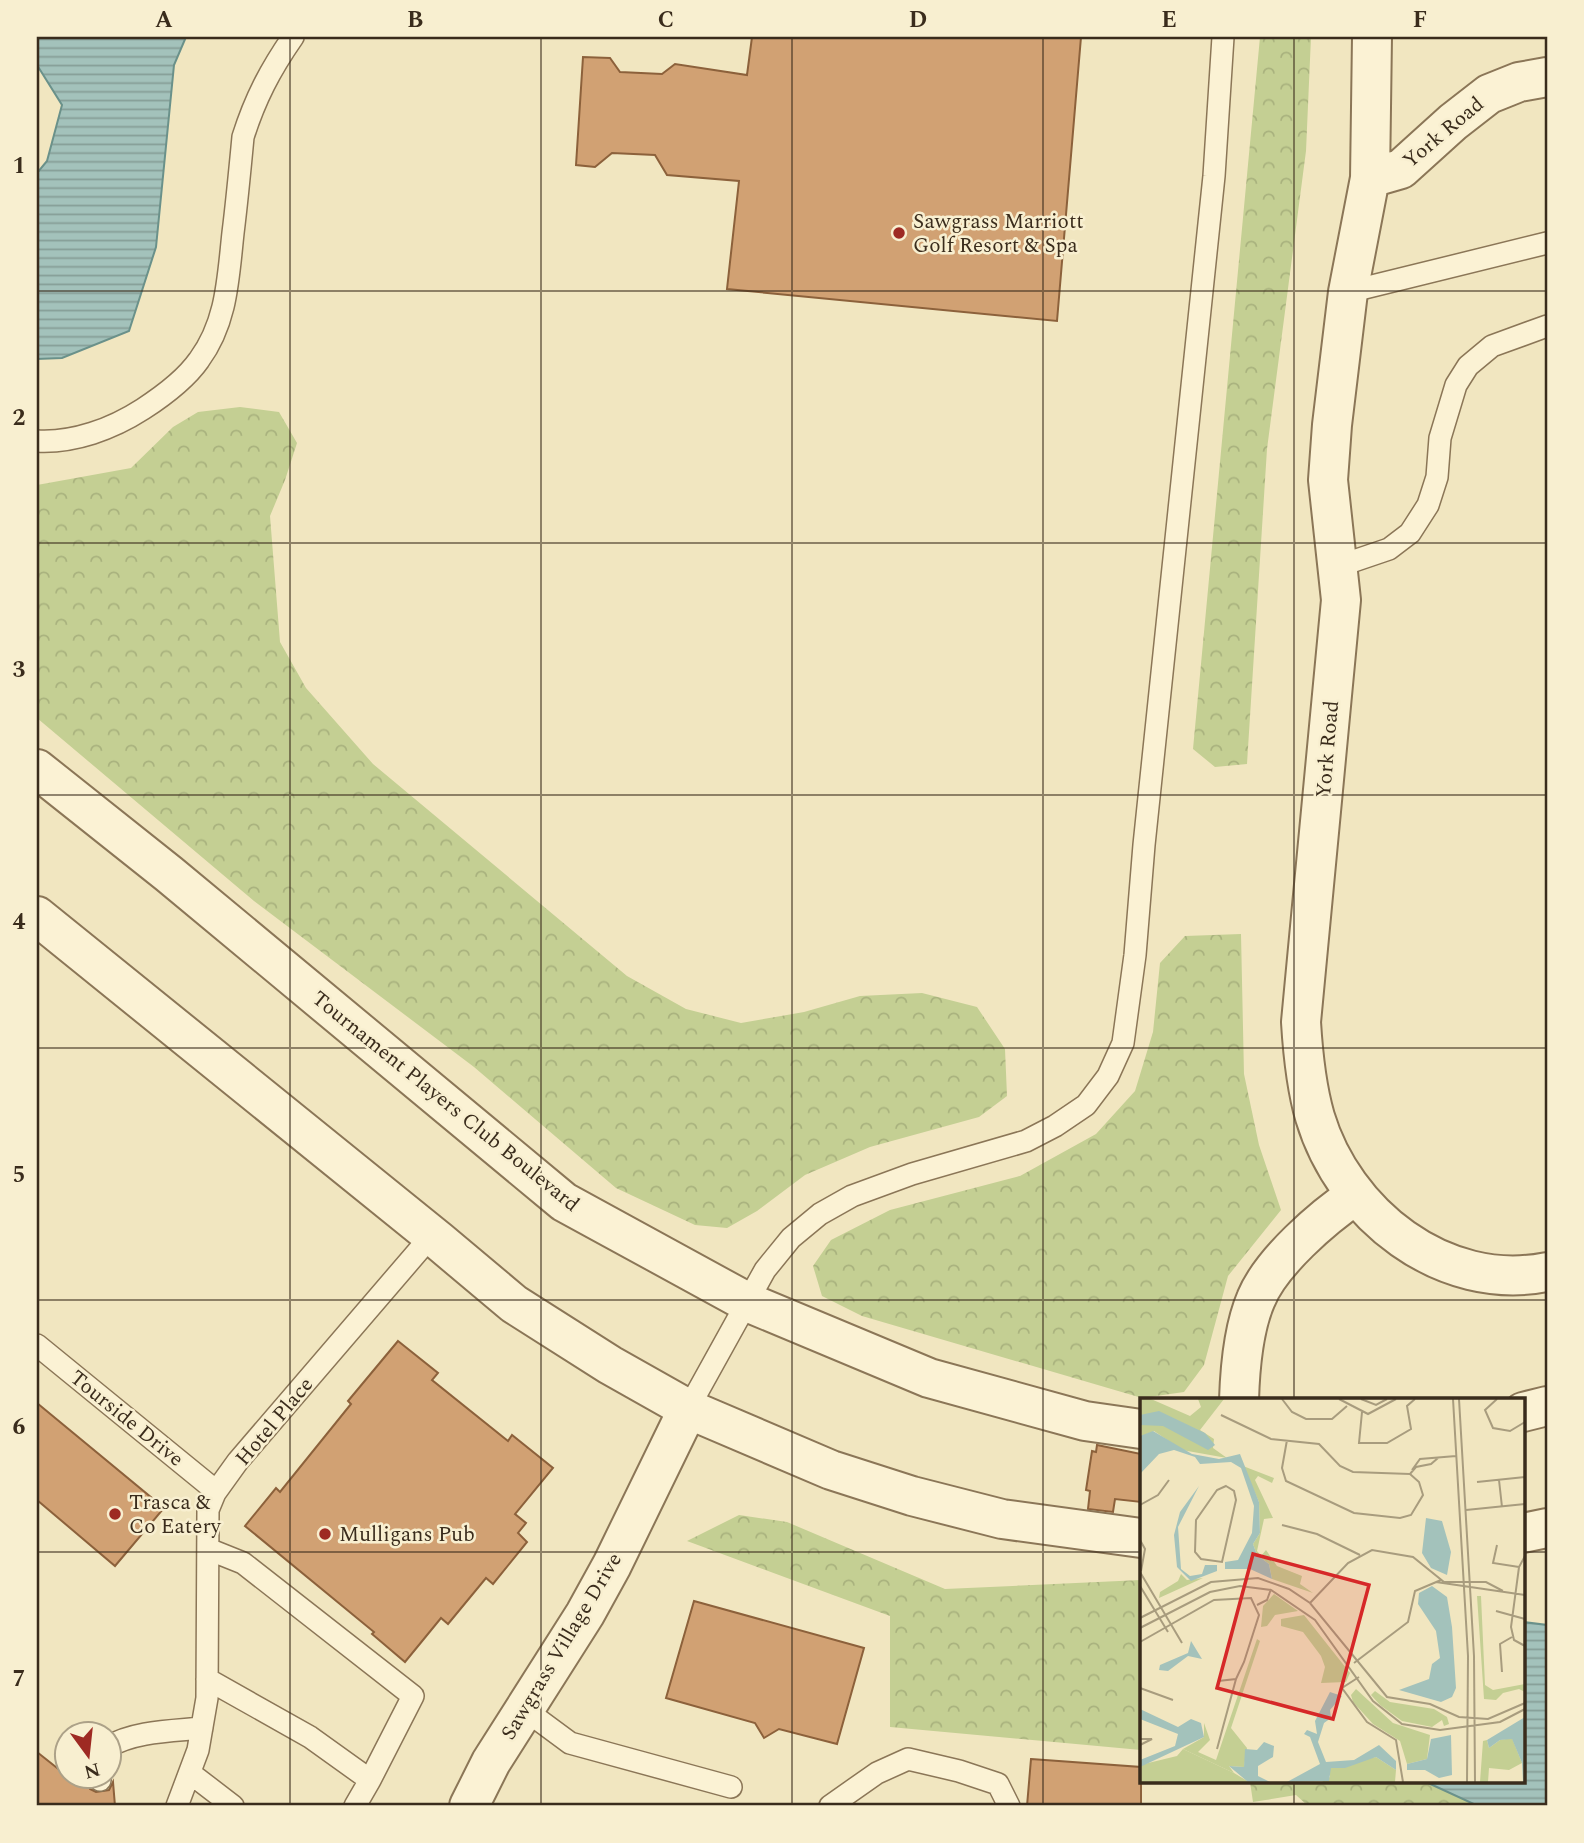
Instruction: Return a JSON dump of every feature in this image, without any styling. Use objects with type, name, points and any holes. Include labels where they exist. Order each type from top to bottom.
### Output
[{"type":"street","points":[[1370,178],[1372,37]]},
{"type":"street","name":"York Road","points":[[1545,84],[1519,82],[1489,94],[1401,169],[1370,178],[1348,292],[1328,481],[1341,600],[1301,1023],[1304,1072],[1316,1120],[1336,1165],[1356,1195],[1396,1236],[1428,1256],[1464,1269],[1500,1275],[1547,1272]]},
{"type":"street","name":"Tournament Players Club Boulevard","points":[[37,769],[169,874],[564,1202],[747,1302],[929,1378],[1085,1421],[1140,1429]]},
{"type":"street","points":[[37,916],[514,1304],[610,1365],[688,1409],[831,1470],[912,1496],[1002,1519],[1140,1538]]},
{"type":"street","points":[[1239,1398],[1247,1329],[1256,1298],[1271,1274],[1326,1216],[1356,1195]]},
{"type":"street","points":[[1524,1412],[1547,1406]]},
{"type":"street","name":"Sawgrass Village Drive","points":[[476,1805],[491,1762],[606,1577],[688,1409]]},
{"type":"street","points":[[1524,1533],[1547,1528]]},
{"type":"lane","points":[[37,441],[90,434],[130,417],[167,393],[198,362],[217,331],[226,302],[243,137],[269,71],[293,37]]},
{"type":"lane","points":[[688,1409],[765,1270],[791,1238],[820,1214],[852,1196],[936,1166],[1026,1141],[1055,1126],[1086,1105],[1108,1076],[1123,1043],[1135,955],[1214,176],[1223,37]]},
{"type":"lane","points":[[1348,292],[1547,243]]},
{"type":"lane","points":[[1339,566],[1389,549],[1410,533],[1428,505],[1437,477],[1440,438],[1457,384],[1468,366],[1492,346],[1547,326]]},
{"type":"lane","name":"Hotel Place","points":[[177,1806],[198,1750],[202,1728],[207,1679],[208,1510],[216,1491],[238,1461],[432,1235]]},
{"type":"lane","name":"Tourside Drive","points":[[37,1345],[216,1491]]},
{"type":"lane","points":[[208,1549],[243,1563],[413,1696],[355,1806]]},
{"type":"lane","points":[[207,1679],[310,1737],[370,1780]]},
{"type":"lane","points":[[524,1709],[570,1743],[731,1787]]},
{"type":"lane","points":[[122,1741],[154,1733],[202,1728]]},
{"type":"lane","points":[[830,1806],[877,1773],[908,1759],[998,1784],[1009,1806]]},
{"type":"lane","points":[[190,1773],[233,1806]]},
{"type":"green space","points":[[1260,37],[1311,37],[1306,151],[1267,449],[1247,764],[1215,767],[1193,749]]},
{"type":"green space","points":[[240,407],[279,412],[297,443],[270,516],[280,642],[306,688],[373,764],[627,976],[686,1009],[741,1023],[804,1012],[860,996],[922,993],[977,1007],[1005,1049],[1007,1096],[979,1117],[870,1147],[805,1175],[757,1211],[727,1228],[695,1225],[616,1188],[474,1067],[254,901],[37,718],[37,485],[131,468],[173,427],[198,412]]},
{"type":"green space","points":[[1241,934],[1244,1074],[1259,1145],[1281,1210],[1228,1276],[1204,1365],[1184,1392],[1142,1398],[862,1316],[822,1296],[813,1266],[831,1240],[890,1210],[1020,1176],[1096,1134],[1135,1091],[1153,1032],[1160,963],[1185,936]]},
{"type":"green space","points":[[739,1515],[787,1522],[945,1589],[1140,1580],[1140,1750],[890,1727],[890,1616],[687,1541]]},
{"type":"green space","points":[[1250,1784],[1430,1784],[1478,1806],[1308,1806],[1296,1795],[1253,1802]]},
{"type":"water","points":[[37,37],[186,37],[174,65],[156,247],[129,331],[62,358],[37,359],[37,173],[47,161],[62,105],[37,65]]},
{"type":"water","points":[[1524,1622],[1547,1625],[1547,1806],[1478,1806],[1430,1784],[1524,1784]]},
{"type":"building","name":"Sawgrass Marriott Golf Resort & Spa","points":[[752,37],[1081,37],[1057,321],[727,289],[739,181],[667,175],[655,155],[612,153],[595,167],[576,165],[583,57],[610,58],[620,72],[662,74],[675,64],[747,75]]},
{"type":"building","points":[[398,1341],[438,1373],[432,1380],[508,1441],[512,1435],[553,1468],[515,1514],[526,1523],[518,1533],[527,1542],[493,1584],[486,1578],[448,1624],[441,1618],[405,1662],[372,1634],[374,1632],[245,1526],[276,1488],[280,1492],[351,1404],[348,1401]]},
{"type":"building","points":[[37,1403],[164,1508],[115,1566],[37,1500]]},
{"type":"building","points":[[1097,1445],[1140,1454],[1140,1502],[1115,1499],[1113,1512],[1088,1509],[1090,1491],[1086,1490],[1092,1451],[1096,1452]]},
{"type":"building","points":[[694,1601],[864,1648],[837,1744],[779,1729],[764,1738],[755,1723],[666,1698]]},
{"type":"building","points":[[37,1752],[52,1764],[52,1790],[114,1790],[115,1806],[37,1806]]},
{"type":"building","points":[[1031,1759],[1140,1767],[1141,1806],[1027,1806]]},
{"type":"place","name":"Sawgrass Marriott Golf Resort & Spa","points":[[899,233]]},
{"type":"place","name":"Trasca & Co Eatery","points":[[115,1514]]},
{"type":"place","name":"Mulligans Pub","points":[[325,1534]]}]
